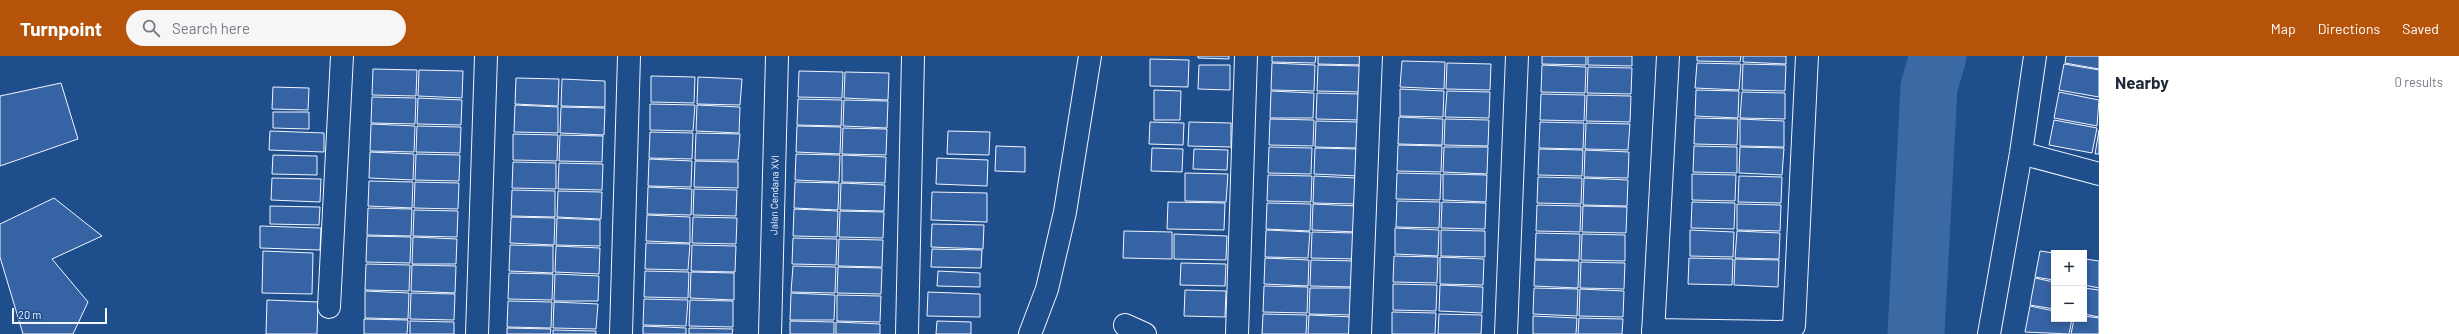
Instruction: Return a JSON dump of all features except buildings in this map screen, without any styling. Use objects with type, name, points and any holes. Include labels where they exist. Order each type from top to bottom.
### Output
[{"type":"street","points":[[329,307],[342,56]]},
{"type":"street","points":[[477,334],[486,56]]},
{"type":"street","points":[[621,334],[629,56]]},
{"type":"street","name":"Jalan Cendana XVI","points":[[770,334],[777,56]]},
{"type":"street","points":[[907,334],[913,56]]},
{"type":"street","points":[[1030,334],[1047,289],[1065,212],[1090,56]]},
{"type":"street","points":[[1237,334],[1246,56]]},
{"type":"street","points":[[1360,334],[1371,56]]},
{"type":"street","points":[[1506,334],[1517,56]]},
{"type":"street","points":[[1668,56],[1653,332],[1787,332],[1794,326],[1807,56]]},
{"type":"street","points":[[1989,334],[2021,153],[2035,56]]},
{"type":"street","points":[[2021,153],[2099,174]]},
{"type":"waterway","points":[[1916,334],[1929,87],[1938,56]]}]
